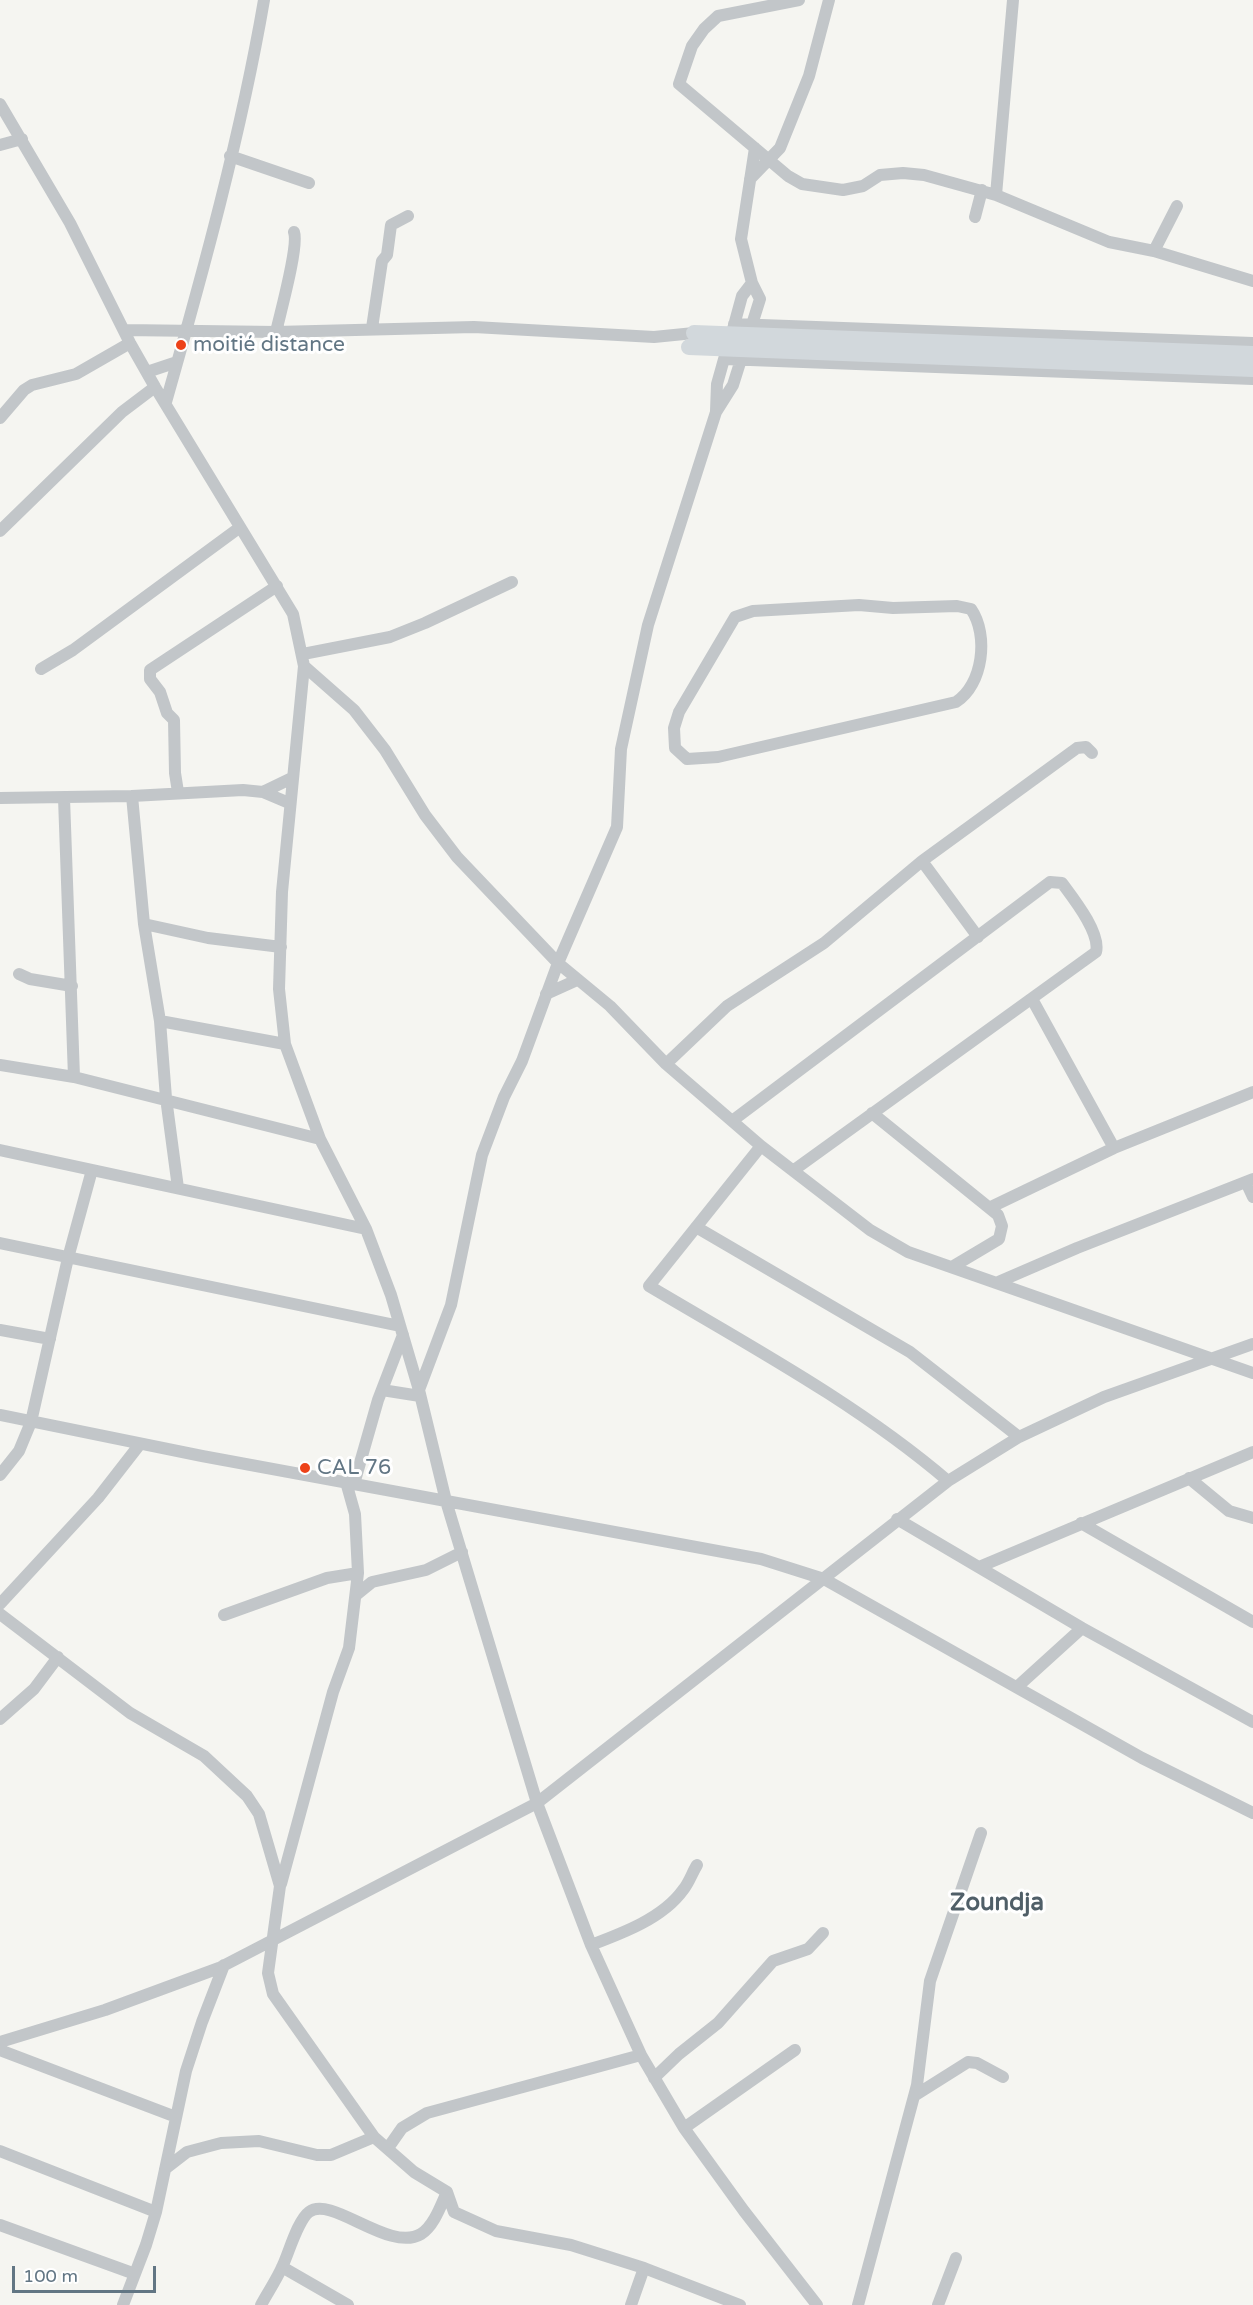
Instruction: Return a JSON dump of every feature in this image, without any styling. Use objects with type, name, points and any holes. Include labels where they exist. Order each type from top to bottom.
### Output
[{"type":"main road","points":[[691,340],[1253,369]]},
{"type":"main road","points":[[738,342],[1253,354]]},
{"type":"street","points":[[166,402],[187,330],[253,62],[264,0]]},
{"type":"street","points":[[799,0],[718,16],[704,29],[692,46],[679,84],[788,176],[802,184],[823,189],[843,190],[863,186],[880,175],[903,173],[924,175],[996,195],[1109,242],[1154,251],[1253,281]]},
{"type":"street","points":[[750,179],[780,148],[809,76],[829,0]]},
{"type":"street","points":[[996,195],[1013,0]]},
{"type":"street","points":[[0,104],[70,222],[130,343],[155,387],[293,614],[304,660],[289,804],[281,947],[279,989],[285,1044],[320,1139],[366,1229],[402,1331],[420,1393],[446,1501],[537,1803],[591,1944],[640,2055],[684,2128],[744,2211],[817,2305]]},
{"type":"street","points":[[0,145],[22,139]]},
{"type":"street","points":[[420,1393],[451,1305],[482,1155],[504,1097],[522,1061],[558,963],[616,827],[621,748],[648,625],[716,412],[717,384],[760,300],[741,239],[755,148]]},
{"type":"street","points":[[230,156],[309,183]]},
{"type":"street","points":[[975,217],[982,190]]},
{"type":"street","points":[[1154,251],[1177,206]]},
{"type":"street","points":[[372,328],[382,261],[387,255],[391,225],[408,216]]},
{"type":"street","points":[[276,332],[288,272],[296,250],[294,232]]},
{"type":"street","points":[[738,342],[742,296],[753,283]]},
{"type":"street","points":[[124,330],[276,332],[474,327],[691,340]]},
{"type":"street","points":[[738,342],[1253,343]]},
{"type":"street","points":[[738,342],[1253,379]]},
{"type":"street","points":[[0,418],[32,385],[76,374],[130,343]]},
{"type":"street","points":[[147,372],[177,362]]},
{"type":"street","points":[[0,531],[122,412],[155,387]]},
{"type":"street","points":[[41,669],[73,650],[239,528]]},
{"type":"street","points":[[304,660],[390,637],[512,582]]},
{"type":"street","points":[[178,792],[175,773],[174,720],[167,713],[160,692],[150,679],[150,670],[277,586]]},
{"type":"street","points":[[859,605],[893,608],[931,606],[965,607],[971,609],[978,621],[980,639],[977,678],[973,689],[956,702],[718,757],[687,759],[675,748],[674,728],[679,711],[732,622],[741,614],[859,605]]},
{"type":"street","points":[[304,660],[354,710],[385,750],[425,814],[457,857],[558,963],[610,1006],[666,1064],[761,1146],[891,1243],[996,1283],[1253,1373]]},
{"type":"street","points":[[666,1064],[727,1006],[824,943],[922,861],[1077,748],[1086,747],[1092,753]]},
{"type":"street","points":[[263,792],[292,778]]},
{"type":"street","points":[[0,798],[132,796],[178,792],[263,792],[289,804]]},
{"type":"street","points":[[132,796],[144,924],[160,1020],[166,1098],[178,1188]]},
{"type":"street","points":[[64,798],[74,1077]]},
{"type":"street","points":[[922,861],[978,937]]},
{"type":"street","points":[[732,1121],[1050,882],[1062,883],[1086,918],[1097,948],[1096,952],[794,1170]]},
{"type":"street","points":[[144,924],[208,938],[281,947]]},
{"type":"street","points":[[20,974],[30,979],[72,986]]},
{"type":"street","points":[[546,994],[577,980]]},
{"type":"street","points":[[1032,999],[1114,1148]]},
{"type":"street","points":[[160,1020],[285,1044]]},
{"type":"street","points":[[0,1065],[74,1077],[166,1098],[320,1139]]},
{"type":"street","points":[[991,1207],[1114,1148],[1253,1092]]},
{"type":"street","points":[[872,1113],[991,1207],[998,1215],[1002,1226],[999,1239],[952,1267]]},
{"type":"street","points":[[761,1146],[649,1286],[838,1401],[923,1459],[948,1481]]},
{"type":"street","points":[[0,1150],[366,1229]]},
{"type":"street","points":[[0,1474],[19,1451],[31,1422],[68,1258],[92,1170]]},
{"type":"street","points":[[996,1283],[1077,1248],[1249,1180],[1253,1197]]},
{"type":"street","points":[[696,1227],[910,1352],[1019,1437]]},
{"type":"street","points":[[0,1243],[402,1331]]},
{"type":"street","points":[[0,1330],[50,1339]]},
{"type":"street","points":[[402,1331],[350,1483],[355,1514],[358,1573],[349,1648],[333,1692],[280,1886],[268,1973],[273,1994],[374,2137],[414,2172],[447,2192],[454,2212],[496,2232],[571,2245],[644,2268],[717,2301],[740,2305]]},
{"type":"street","points":[[0,2042],[105,2010],[224,1965],[537,1803],[948,1481],[1019,1437],[1104,1397],[1253,1344]]},
{"type":"street","points":[[382,1390],[420,1393]]},
{"type":"street","points":[[0,1415],[140,1444],[761,1558],[824,1579],[1142,1758],[1253,1813]]},
{"type":"street","points":[[0,1604],[98,1498],[140,1444]]},
{"type":"street","points":[[980,1567],[1253,1452]]},
{"type":"street","points":[[1189,1478],[1229,1511],[1253,1518]]},
{"type":"street","points":[[897,1519],[1082,1628],[1253,1722]]},
{"type":"street","points":[[1081,1523],[1253,1622]]},
{"type":"street","points":[[356,1595],[372,1582],[426,1570],[462,1552]]},
{"type":"street","points":[[224,1615],[299,1590],[327,1578],[358,1573]]},
{"type":"street","points":[[0,1614],[130,1713],[204,1756],[247,1796],[259,1814],[280,1886]]},
{"type":"street","points":[[1017,1687],[1082,1628]]},
{"type":"street","points":[[0,1719],[34,1689],[58,1657]]},
{"type":"street","points":[[858,2305],[914,2096],[930,1981],[981,1833]]},
{"type":"street","points":[[591,1944],[626,1931],[663,1908],[683,1891],[697,1865]]},
{"type":"street","points":[[654,2078],[679,2054],[718,2023],[773,1961],[808,1949],[823,1933]]},
{"type":"street","points":[[123,2305],[156,2212],[176,2117],[202,2022],[224,1965]]},
{"type":"street","points":[[0,2050],[176,2117]]},
{"type":"street","points":[[684,2128],[795,2050]]},
{"type":"street","points":[[388,2148],[402,2128],[427,2113],[640,2055]]},
{"type":"street","points":[[914,2096],[968,2062],[977,2063],[1003,2077]]},
{"type":"street","points":[[165,2169],[187,2152],[221,2143],[259,2141],[317,2155],[331,2155],[374,2137]]},
{"type":"street","points":[[0,2151],[156,2212]]},
{"type":"street","points":[[261,2305],[282,2267],[304,2217],[310,2210],[322,2209],[378,2231],[409,2238],[421,2234],[431,2224],[447,2192]]},
{"type":"street","points":[[0,2225],[135,2274]]},
{"type":"street","points":[[938,2305],[956,2259]]},
{"type":"street","points":[[282,2267],[348,2305]]},
{"type":"street","points":[[631,2305],[644,2268]]},
{"type":"place","name":"moitié distance","points":[[181,345]]},
{"type":"place","name":"CAL 76","points":[[305,1468]]},
{"type":"district","name":"Zoundja","points":[[997,1904]]}]
